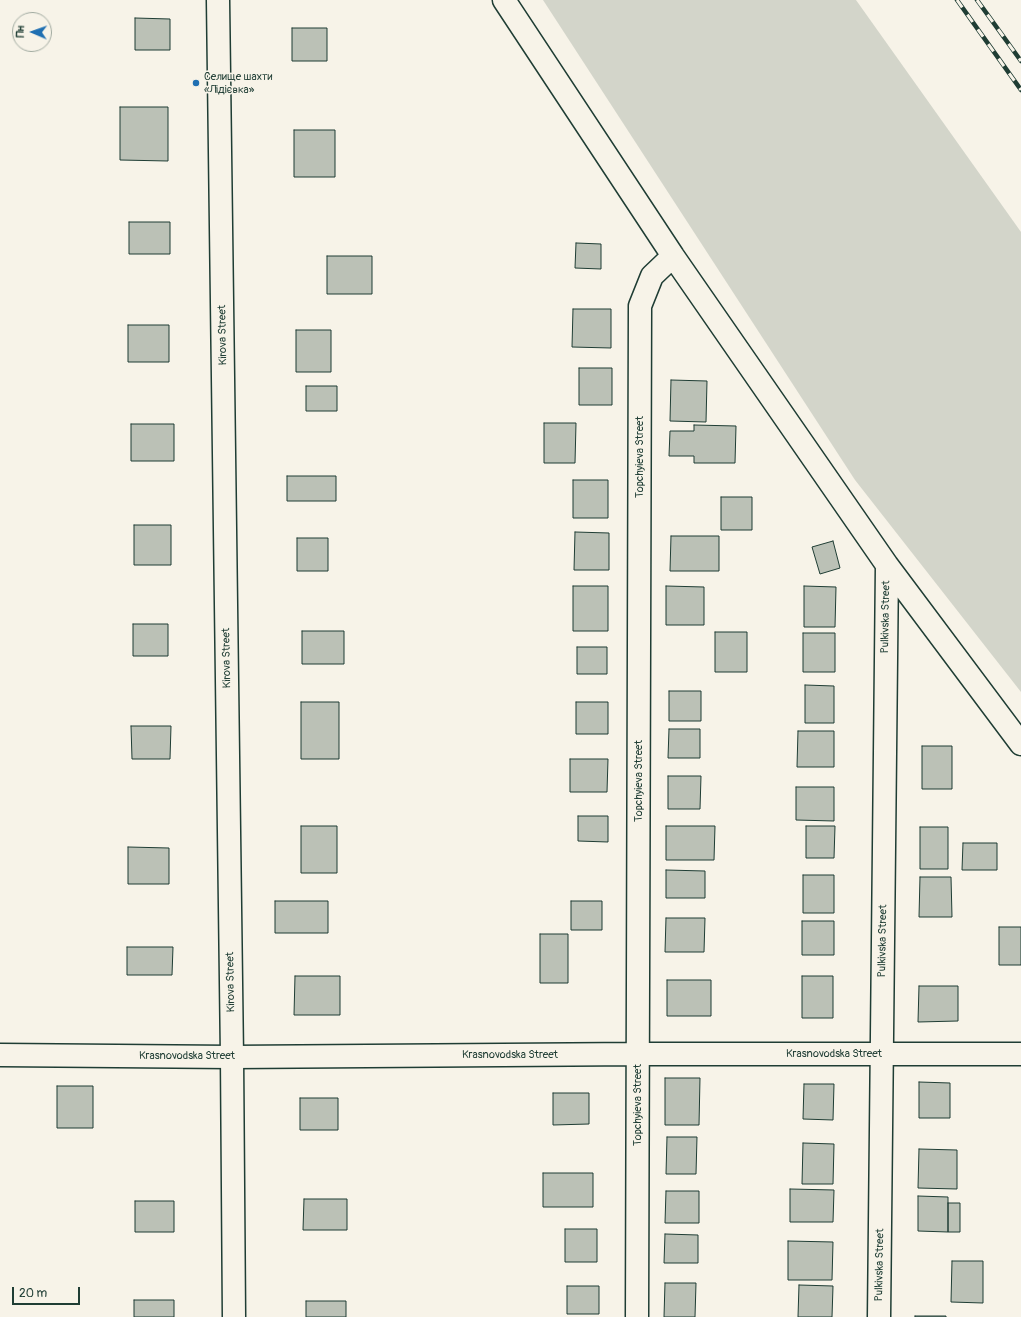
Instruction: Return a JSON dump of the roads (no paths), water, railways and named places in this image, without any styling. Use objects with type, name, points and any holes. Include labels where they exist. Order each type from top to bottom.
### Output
[{"type":"street","name":"Kirova Street","points":[[218,0],[234,1317]]},
{"type":"street","points":[[504,0],[673,256],[887,565],[1021,744]]},
{"type":"street","name":"Topchyieva Street","points":[[637,1317],[640,306],[652,276],[673,256]]},
{"type":"street","name":"Pulkivska Street","points":[[879,1317],[887,565]]},
{"type":"street","name":"Krasnovodska Street","points":[[0,1055],[232,1057],[638,1054],[1021,1054]]},
{"type":"railway","points":[[957,0],[1021,90]]},
{"type":"railway","points":[[977,0],[1021,61]]},
{"type":"place","name":"Селище шахти «Лідієвка»","points":[[196,83]]}]
